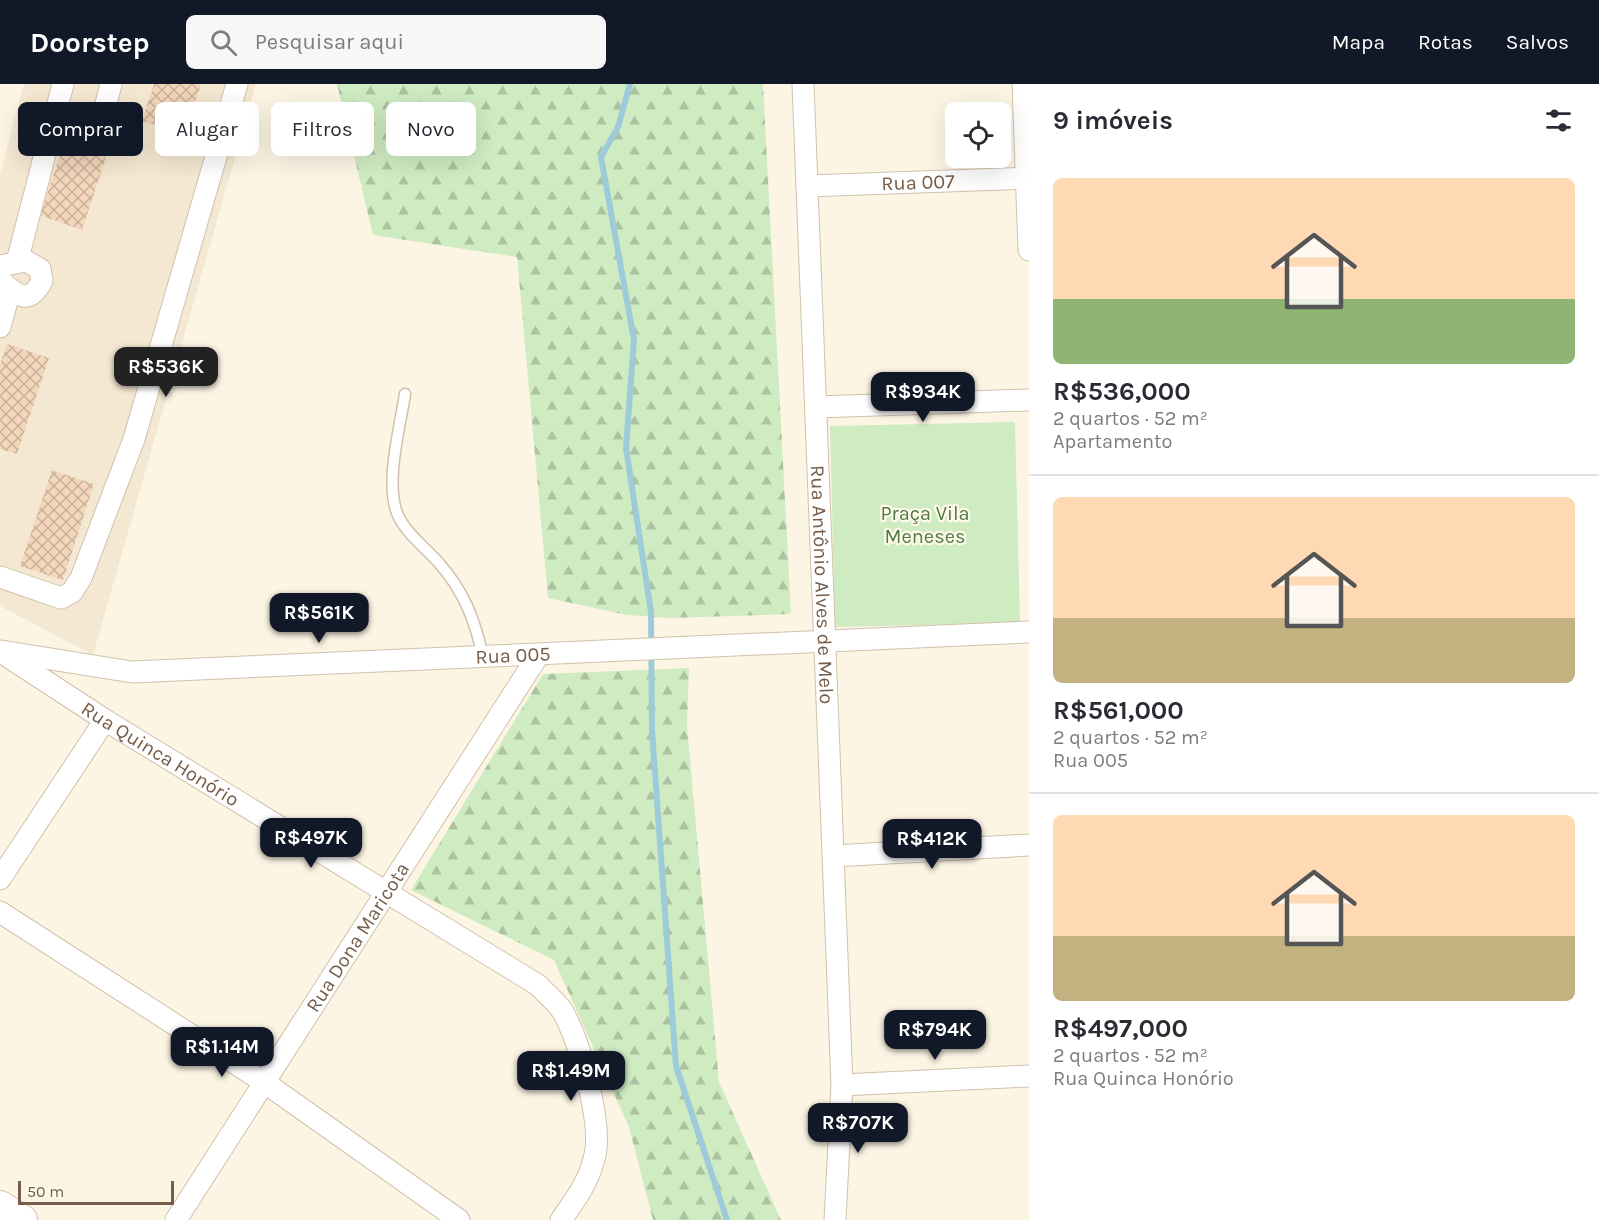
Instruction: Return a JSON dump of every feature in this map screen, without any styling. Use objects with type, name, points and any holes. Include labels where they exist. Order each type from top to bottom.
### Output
[{"type":"street","points":[[0,327],[5,285],[25,297],[36,292],[42,281],[40,269],[26,261],[8,264],[63,84]]},
{"type":"street","points":[[106,102],[111,84]]},
{"type":"street","points":[[0,578],[61,598],[72,592],[81,578],[134,439],[237,84]]},
{"type":"street","name":"Rua Antônio Alves de Melo","points":[[803,84],[842,1085],[835,1220]]},
{"type":"street","points":[[1023,84],[1029,250]]},
{"type":"street","name":"Rua 007","points":[[807,186],[1028,178]]},
{"type":"street","points":[[816,407],[1029,400]]},
{"type":"street","name":"Rua 005","points":[[0,651],[132,672],[1029,632]]},
{"type":"street","name":"Rua Quinca Honório","points":[[0,651],[105,720],[538,985],[562,1010],[573,1032],[598,1126],[595,1157],[584,1187],[561,1220]]},
{"type":"street","name":"Rua Dona Maricota","points":[[176,1220],[539,654]]},
{"type":"street","points":[[0,879],[105,720]]},
{"type":"street","points":[[834,856],[1029,845]]},
{"type":"street","points":[[0,912],[264,1082],[459,1220]]},
{"type":"street","points":[[842,1085],[1029,1076]]},
{"type":"street","points":[[0,1206],[22,1220]]},
{"type":"lane","points":[[405,394],[393,477],[397,512],[412,536],[462,591],[475,624],[483,657]]},
{"type":"shaded area","points":[[24,84],[256,84],[251,102],[155,102],[155,156],[235,156],[93,655],[0,606],[0,175],[18,107],[18,156],[143,156],[143,102],[19,102]]},
{"type":"green space","points":[[337,84],[763,84],[791,614],[670,618],[627,615],[548,598],[517,257],[373,235],[354,156],[374,156],[374,102],[341,102]]},
{"type":"green space","name":"Praça Vila Meneses","points":[[1015,422],[1020,623],[835,627],[830,426]]},
{"type":"green space","points":[[689,668],[687,726],[719,1082],[781,1220],[653,1220],[629,1127],[554,960],[411,890],[543,674]]},
{"type":"building","points":[[154,84],[201,84],[195,102],[155,102],[155,125],[143,121]]},
{"type":"building","points":[[60,156],[106,156],[82,230],[40,215]]},
{"type":"building","points":[[7,344],[49,358],[17,454],[0,449],[0,365]]},
{"type":"building","points":[[52,470],[94,484],[63,580],[20,566]]},
{"type":"waterway","points":[[630,84],[618,127],[601,157],[634,340],[626,448],[651,612],[652,731],[676,1066],[727,1220]]}]
